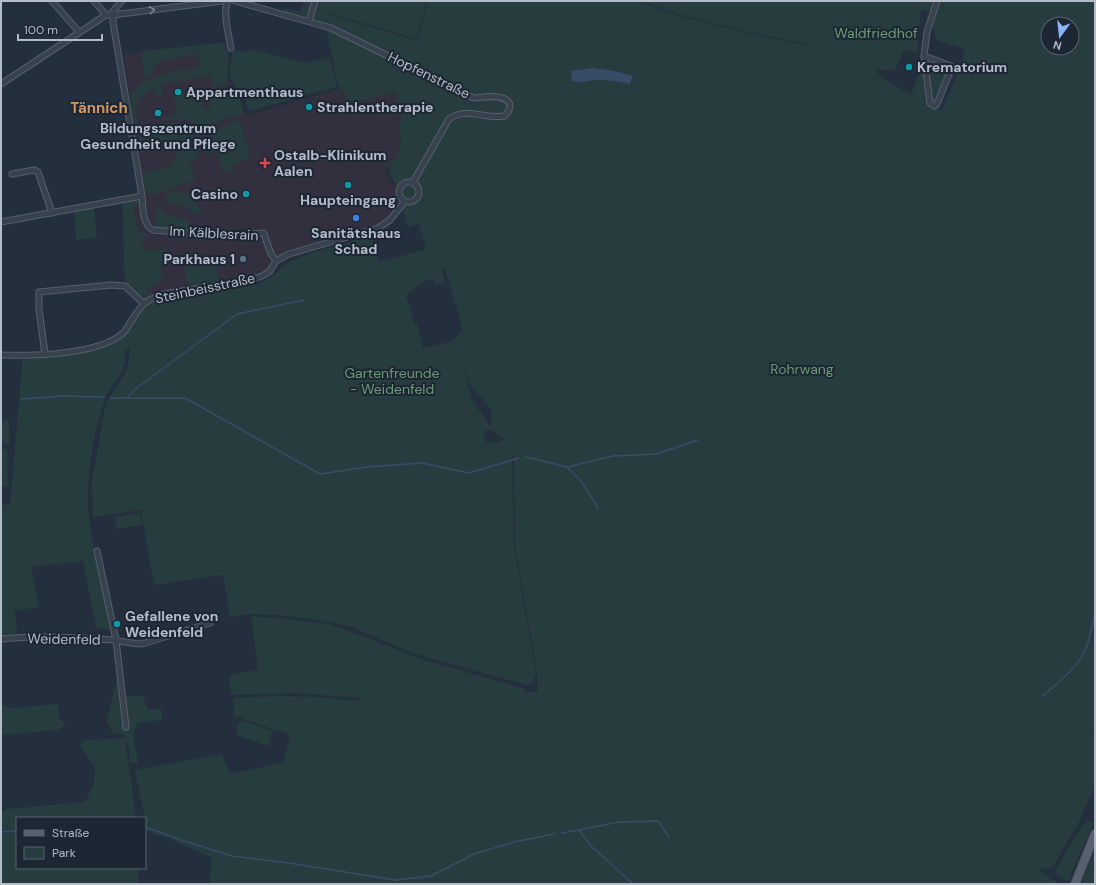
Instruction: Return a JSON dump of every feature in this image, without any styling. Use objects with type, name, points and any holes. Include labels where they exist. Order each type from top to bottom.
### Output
[{"type":"main road","points":[[1076,881],[1095,834]]},
{"type":"street","points":[[52,1],[79,32]]},
{"type":"street","points":[[94,1],[106,15]]},
{"type":"street","points":[[1,222],[142,196],[113,15],[113,11],[122,1]]},
{"type":"street","points":[[1,84],[106,15],[222,1]]},
{"type":"street","points":[[228,1],[226,12],[231,48]]},
{"type":"street","name":"Hopfenstraße","points":[[235,1],[331,28],[474,98],[502,97],[509,102],[510,107],[508,112],[502,116],[466,113],[456,115],[449,119],[412,182]]},
{"type":"street","points":[[309,21],[315,1]]},
{"type":"street","points":[[924,56],[951,66],[937,104],[934,106],[930,103],[924,56],[928,28],[937,1]]},
{"type":"street","points":[[12,174],[34,170],[38,172],[52,213]]},
{"type":"street","points":[[408,181],[412,182],[418,187],[419,194],[413,201],[404,201],[400,196],[400,186],[408,181]]},
{"type":"street","name":"Im Kälblesrain","points":[[142,196],[146,224],[148,228],[153,230],[226,236],[264,233],[271,254],[276,261]]},
{"type":"street","name":"Steinbeisstraße","points":[[1,355],[45,354],[86,349],[107,343],[124,333],[143,304],[150,299],[163,294],[250,280],[262,276],[270,271],[276,261],[289,254],[378,228],[390,220],[404,201]]},
{"type":"street","points":[[45,354],[39,310],[39,292],[111,285],[125,286],[143,304]]},
{"type":"street","name":"Weidenfeld","points":[[97,551],[116,640],[126,727]]},
{"type":"street","name":"Weidenfeld","points":[[1,639],[57,638],[116,640],[131,644],[142,644],[210,623]]},
{"type":"shaded area","name":"Ostalb-Klinikum Aalen","points":[[225,42],[229,59],[227,76],[239,96],[246,116],[340,89],[350,104],[393,92],[397,95],[402,115],[398,127],[401,139],[399,152],[384,173],[390,179],[398,200],[391,218],[381,223],[284,253],[266,270],[235,280],[162,291],[144,298],[123,201],[143,198],[124,54]]},
{"type":"green space","points":[[301,1],[313,1],[308,19],[283,12],[285,8],[300,12],[303,2]]},
{"type":"green space","points":[[316,1],[427,1],[416,39],[332,14],[323,25],[311,19]]},
{"type":"green space","name":"Rohrwang","points":[[428,1],[645,1],[648,5],[711,24],[788,42],[809,45],[834,52],[809,44],[789,41],[711,23],[675,13],[649,4],[646,1],[938,1],[934,13],[921,9],[917,53],[904,50],[895,70],[876,70],[881,77],[911,95],[919,73],[927,73],[930,62],[949,70],[936,102],[932,106],[942,110],[959,70],[965,51],[961,48],[936,40],[932,21],[940,1],[1095,1],[1095,730],[1093,729],[1095,734],[1095,785],[1079,822],[1052,868],[1042,868],[1040,871],[1052,880],[1062,884],[210,884],[211,857],[171,840],[170,835],[169,839],[146,831],[146,817],[135,770],[222,754],[230,774],[284,762],[290,735],[234,716],[234,698],[278,696],[320,697],[359,701],[359,698],[297,693],[231,695],[229,676],[258,669],[251,617],[277,618],[328,624],[363,636],[420,659],[525,689],[524,696],[525,693],[538,691],[537,673],[515,546],[514,455],[512,456],[514,546],[536,674],[532,683],[527,685],[412,653],[352,627],[330,622],[277,615],[248,614],[230,617],[223,575],[154,585],[141,510],[93,517],[92,482],[104,412],[110,396],[126,372],[130,348],[125,350],[125,364],[108,393],[102,408],[95,434],[88,482],[89,518],[111,630],[96,628],[83,561],[31,567],[39,607],[15,611],[17,635],[1,637],[1,505],[10,504],[23,355],[86,349],[124,333],[143,304],[125,286],[122,200],[142,196],[141,203],[133,205],[138,232],[145,231],[147,236],[142,237],[144,251],[167,248],[168,263],[160,264],[162,281],[147,289],[150,299],[204,287],[197,295],[259,284],[272,276],[290,261],[311,253],[359,239],[372,237],[379,262],[426,249],[419,224],[408,227],[395,183],[389,173],[389,166],[399,152],[401,139],[398,127],[402,115],[397,95],[393,92],[350,104],[337,82],[325,23],[332,15],[417,41]],"holes":[[[593,68],[615,71],[633,76],[630,84],[621,81],[596,80]],[[441,267],[446,272],[463,330],[453,341],[423,348],[417,324],[415,324],[406,296],[422,282],[433,279],[435,285],[445,284]],[[462,363],[470,385],[491,409],[491,428],[471,398]],[[491,429],[504,439],[498,442],[487,443],[483,432]]]},
{"type":"green space","points":[[223,43],[225,51],[229,51],[225,86],[214,88],[211,76],[161,84],[163,97],[159,98],[152,88],[143,95],[137,103],[135,113],[139,124],[135,127],[130,98],[142,83],[161,75],[200,67],[198,54],[157,62],[157,65],[153,68],[150,76],[144,79],[141,51]]},
{"type":"green space","points":[[252,49],[303,63],[330,58],[337,87],[249,111],[243,96],[233,84],[229,73],[233,50],[245,52]]},
{"type":"green space","points":[[232,88],[242,104],[243,107],[241,114],[218,121],[208,129],[184,118],[181,121],[174,119],[161,121],[160,118],[177,115],[174,96],[200,91],[203,110],[210,109],[208,93]]},
{"type":"green space","points":[[240,120],[250,158],[232,164],[233,170],[223,172],[217,152],[206,155],[201,142],[219,128]]},
{"type":"green space","points":[[175,123],[174,128],[196,137],[200,135],[200,138],[192,141],[191,139],[164,143],[140,153],[137,138],[161,134],[161,126],[163,124]]},
{"type":"green space","points":[[195,145],[200,157],[190,161],[195,180],[162,192],[148,194],[145,189],[143,173],[171,166],[179,149]]},
{"type":"green space","points":[[180,190],[185,196],[189,195],[204,214],[190,212],[190,207],[174,203],[172,207],[164,196]]},
{"type":"green space","points":[[94,207],[97,237],[76,240],[74,210]]},
{"type":"green space","points":[[157,207],[163,213],[190,221],[188,231],[155,229]]},
{"type":"green space","points":[[216,258],[219,281],[188,286],[184,261]]},
{"type":"green space","points":[[1,421],[9,421],[10,443],[1,443]]},
{"type":"green space","points":[[7,449],[8,486],[1,486],[1,450]]},
{"type":"green space","points":[[140,513],[142,525],[117,529],[115,517]]},
{"type":"green space","points":[[121,681],[125,696],[143,696],[148,710],[161,708],[162,720],[138,723],[133,732],[138,764],[130,762],[129,747],[125,739],[136,817],[16,817],[16,831],[1,832],[1,812],[8,809],[85,802],[94,784],[95,767],[80,746],[84,740],[126,738],[125,735],[113,733],[107,721],[116,682]]},
{"type":"green space","points":[[1,704],[10,708],[58,704],[59,719],[66,722],[59,730],[2,735]]},
{"type":"green space","points":[[240,720],[273,731],[268,746],[239,736],[236,730]]},
{"type":"green space","points":[[1086,821],[1094,822],[1068,881],[1057,876],[1055,871]]},
{"type":"green space","points":[[16,832],[16,869],[138,869],[138,884],[1,884],[1,833]]},
{"type":"green space","points":[[1095,850],[1095,884],[1081,884]]},
{"type":"water","points":[[593,68],[615,71],[633,76],[630,84],[606,80],[579,82],[572,81],[571,71]]},
{"type":"waterway","points":[[127,398],[134,390],[237,314],[304,300]]},
{"type":"waterway","points":[[21,399],[63,396],[104,397]]},
{"type":"waterway","points":[[110,398],[185,398],[320,474],[367,467],[422,463],[469,473],[519,458]]},
{"type":"waterway","points":[[526,457],[567,467],[613,456],[656,454],[698,440]]},
{"type":"waterway","points":[[567,467],[582,482],[598,508]]},
{"type":"waterway","points":[[1043,696],[1076,665],[1084,653],[1088,644],[1095,614]]},
{"type":"waterway","points":[[579,830],[619,822],[658,821],[669,837]]},
{"type":"waterway","points":[[146,827],[232,856],[289,863],[395,880],[431,876],[474,854],[514,842],[554,834]]},
{"type":"waterway","points":[[562,833],[579,830],[592,847],[633,884]]},
{"type":"waterway","points":[[1,832],[16,831]]},
{"type":"place","name":"Krematorium","points":[[909,67]]},
{"type":"place","name":"Appartmenthaus","points":[[178,92]]},
{"type":"place","name":"Strahlentherapie","points":[[309,107]]},
{"type":"place","name":"Bildungszentrum Gesundheit und Pflege","points":[[158,113]]},
{"type":"place","name":"Ostalb-Klinikum Aalen","points":[[265,163]]},
{"type":"place","name":"Haupteingang","points":[[348,185]]},
{"type":"place","name":"Casino","points":[[246,194]]},
{"type":"place","name":"Sanitätshaus Schad","points":[[356,218]]},
{"type":"place","name":"Parkhaus 1","points":[[243,259]]},
{"type":"place","name":"Gefallene von Weidenfeld","points":[[117,624]]},
{"type":"district","name":"Tännich","points":[[99,108]]},
{"type":"park label","name":"Waldfriedhof","points":[[876,33]]},
{"type":"park label","name":"Gartenfreunde - Weidenfeld","points":[[392,382]]}]
